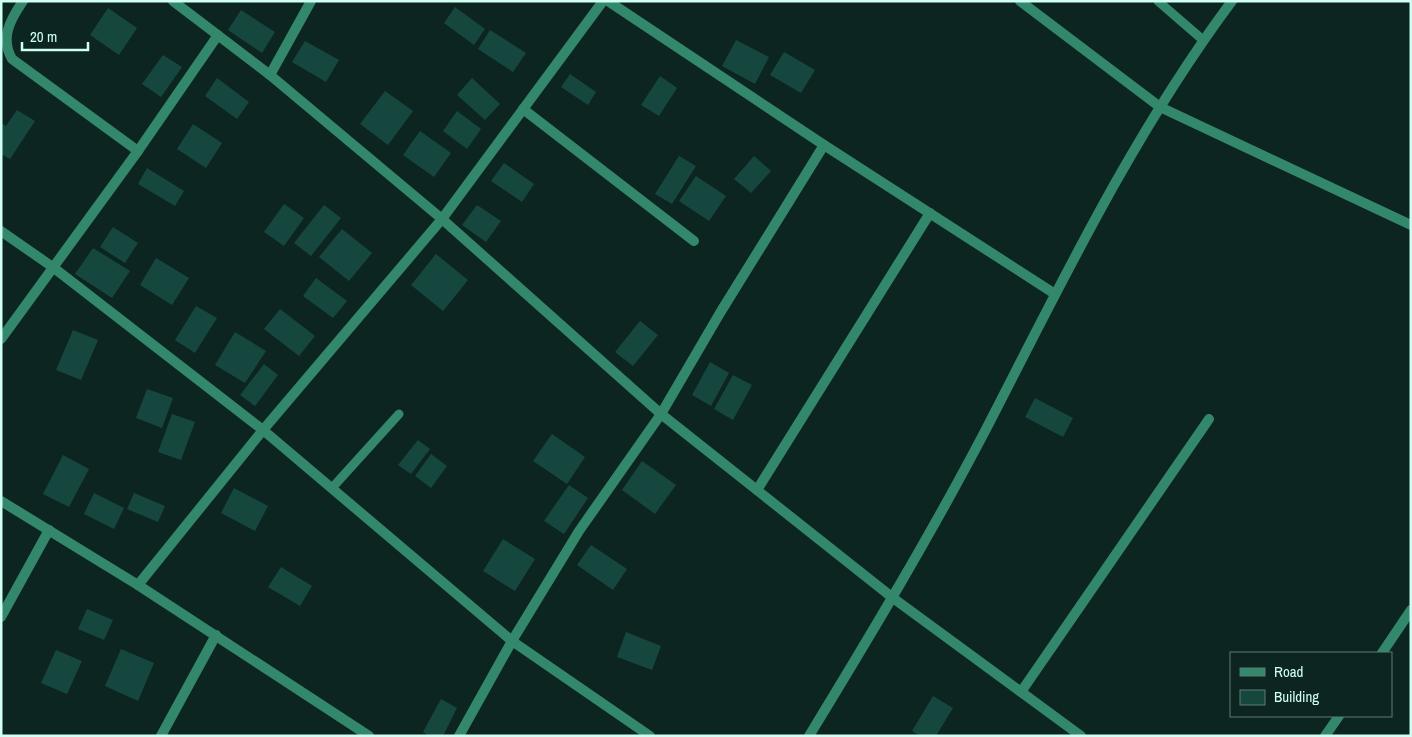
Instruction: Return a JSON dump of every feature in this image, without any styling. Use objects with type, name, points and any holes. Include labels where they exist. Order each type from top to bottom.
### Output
[{"type":"street","points":[[23,1],[10,21],[5,37],[6,51],[12,59],[138,151]]},
{"type":"street","points":[[173,1],[270,75],[442,219],[661,414],[893,598],[1081,736]]},
{"type":"street","points":[[270,75],[312,1]]},
{"type":"street","points":[[138,584],[263,430],[442,219],[603,1]]},
{"type":"street","points":[[608,1],[824,145],[1055,294]]},
{"type":"street","points":[[1020,1],[1160,107],[1411,225]]},
{"type":"street","points":[[809,736],[893,598],[982,435],[1127,160],[1203,40],[1232,1]]},
{"type":"street","points":[[1,338],[138,151],[218,35]]},
{"type":"street","points":[[523,109],[694,241]]},
{"type":"street","points":[[459,736],[512,641],[579,531],[661,414],[720,313],[824,145]]},
{"type":"street","points":[[757,490],[930,214]]},
{"type":"street","points":[[1,231],[54,268],[263,430],[512,641],[650,736]]},
{"type":"street","points":[[1022,692],[1209,419]]},
{"type":"street","points":[[1,501],[138,584],[369,736]]},
{"type":"street","points":[[1,617],[49,530]]},
{"type":"street","points":[[1383,652],[1411,610]]},
{"type":"street","points":[[161,736],[216,635]]},
{"type":"street","points":[[1326,736],[1338,717]]},
{"type":"lane","points":[[1158,1],[1203,40]]},
{"type":"lane","points":[[332,488],[399,414]]},
{"type":"building","points":[[455,7],[485,29],[474,45],[444,23]]},
{"type":"building","points":[[108,8],[137,28],[119,55],[90,35]]},
{"type":"building","points":[[241,10],[275,32],[262,53],[228,30]]},
{"type":"building","points":[[490,30],[526,53],[513,72],[478,49]]},
{"type":"building","points":[[736,40],[769,57],[755,84],[722,66]]},
{"type":"building","points":[[305,41],[339,60],[326,82],[292,62]]},
{"type":"building","points":[[784,52],[815,70],[801,93],[770,75]]},
{"type":"building","points":[[163,55],[182,67],[161,97],[142,84]]},
{"type":"building","points":[[570,74],[596,92],[588,105],[561,87]]},
{"type":"building","points":[[660,76],[677,88],[659,116],[641,105]]},
{"type":"building","points":[[217,78],[249,102],[237,119],[205,96]]},
{"type":"building","points":[[472,78],[500,104],[485,120],[457,95]]},
{"type":"building","points":[[385,91],[413,111],[388,145],[360,124]]},
{"type":"building","points":[[17,110],[35,121],[10,159],[1,154],[1,123],[6,126]]},
{"type":"building","points":[[457,111],[481,129],[467,149],[443,131]]},
{"type":"building","points":[[193,124],[222,143],[206,168],[177,149]]},
{"type":"building","points":[[420,131],[451,153],[434,177],[403,155]]},
{"type":"building","points":[[679,156],[696,166],[672,204],[655,194]]},
{"type":"building","points":[[754,156],[771,171],[751,193],[734,179]]},
{"type":"building","points":[[504,163],[534,184],[522,202],[491,181]]},
{"type":"building","points":[[147,168],[184,191],[175,206],[138,184]]},
{"type":"building","points":[[696,176],[726,196],[709,221],[679,201]]},
{"type":"building","points":[[284,204],[304,218],[284,246],[264,232]]},
{"type":"building","points":[[324,205],[341,218],[311,256],[294,243]]},
{"type":"building","points":[[477,205],[501,221],[486,242],[462,225]]},
{"type":"building","points":[[113,227],[138,243],[125,263],[100,247]]},
{"type":"building","points":[[342,229],[372,253],[349,281],[319,257]]},
{"type":"building","points":[[93,248],[130,271],[112,298],[75,274]]},
{"type":"building","points":[[436,254],[468,280],[443,311],[411,285]]},
{"type":"building","points":[[156,258],[189,278],[172,305],[140,285]]},
{"type":"building","points":[[316,278],[347,301],[333,318],[303,296]]},
{"type":"building","points":[[196,306],[217,318],[195,353],[175,340]]},
{"type":"building","points":[[280,309],[315,336],[299,356],[264,329]]},
{"type":"building","points":[[640,321],[658,335],[633,366],[615,352]]},
{"type":"building","points":[[73,330],[98,340],[81,380],[56,370]]},
{"type":"building","points":[[235,332],[266,351],[245,383],[215,365]]},
{"type":"building","points":[[710,362],[729,373],[711,406],[692,395]]},
{"type":"building","points":[[264,364],[278,375],[255,406],[240,395]]},
{"type":"building","points":[[733,375],[752,385],[733,420],[714,409]]},
{"type":"building","points":[[147,389],[173,398],[162,428],[136,418]]},
{"type":"building","points":[[1035,398],[1073,418],[1063,437],[1025,417]]},
{"type":"building","points":[[172,414],[195,422],[181,460],[158,452]]},
{"type":"building","points":[[552,434],[585,457],[567,484],[533,461]]},
{"type":"building","points":[[418,440],[430,449],[411,474],[398,465]]},
{"type":"building","points":[[431,454],[447,466],[431,488],[415,476]]},
{"type":"building","points":[[63,455],[89,469],[69,507],[43,494]]},
{"type":"building","points":[[642,461],[676,485],[655,514],[622,490]]},
{"type":"building","points":[[569,485],[588,498],[564,534],[544,521]]},
{"type":"building","points":[[234,488],[268,506],[255,531],[221,513]]},
{"type":"building","points":[[94,493],[124,508],[114,529],[84,514]]},
{"type":"building","points":[[134,493],[165,506],[158,522],[127,509]]},
{"type":"building","points":[[503,539],[535,559],[515,591],[483,571]]},
{"type":"building","points":[[591,545],[627,569],[613,590],[577,565]]},
{"type":"building","points":[[281,567],[312,586],[300,606],[268,587]]},
{"type":"building","points":[[87,609],[113,620],[104,640],[78,629]]},
{"type":"building","points":[[626,632],[661,646],[652,670],[617,657]]},
{"type":"building","points":[[121,649],[154,663],[138,701],[105,686]]},
{"type":"building","points":[[56,650],[82,661],[67,694],[41,683]]},
{"type":"building","points":[[933,696],[953,708],[936,736],[920,736],[912,731]]},
{"type":"building","points":[[441,699],[457,708],[443,736],[429,736],[423,732]]}]
